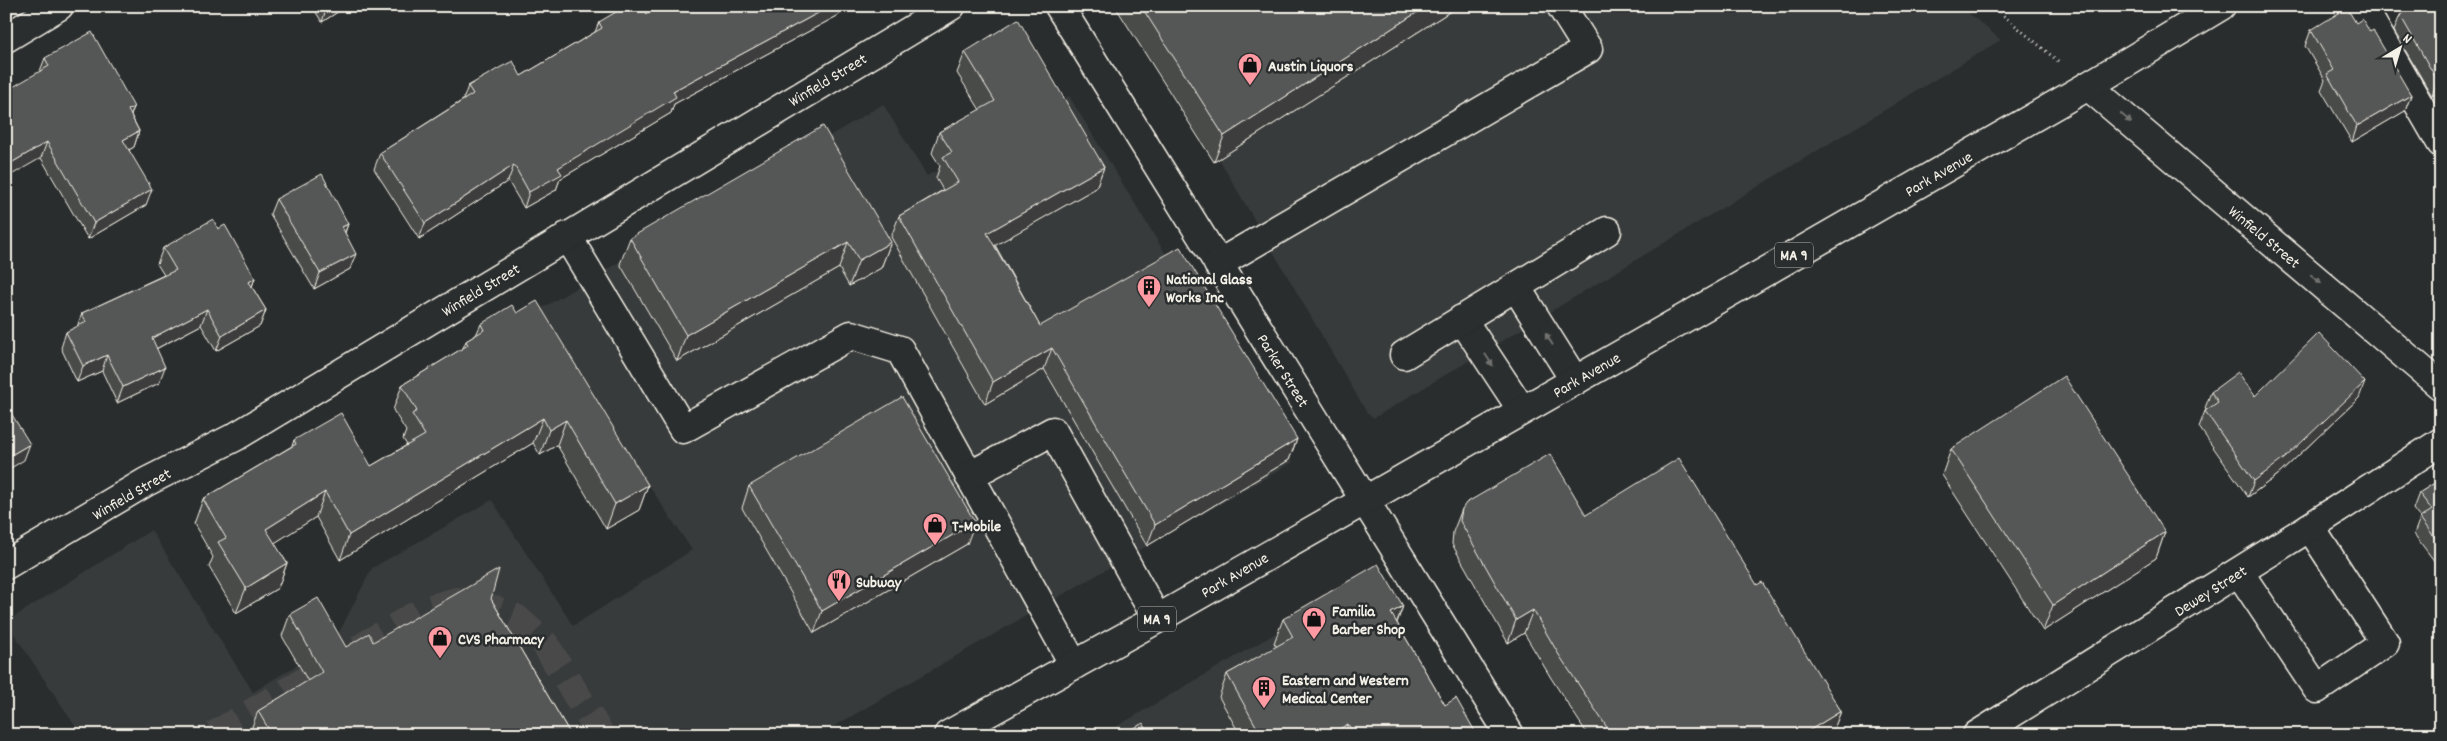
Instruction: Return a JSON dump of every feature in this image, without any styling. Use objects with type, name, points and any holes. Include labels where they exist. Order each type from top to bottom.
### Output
[{"type":"main road","points":[[6,38],[59,6]]},
{"type":"main road","name":"Winfield Street","points":[[6,565],[146,482],[235,437],[951,6]]},
{"type":"main road","name":"Parker Street","points":[[1059,6],[1510,735]]},
{"type":"main road","points":[[1218,264],[1588,49],[1561,6]]},
{"type":"main road","name":"Park Avenue","points":[[948,735],[1157,619],[1575,380],[2088,86],[2221,6]]},
{"type":"main road","points":[[2362,6],[2441,143]]},
{"type":"main road","name":"Winfield Street","points":[[2088,86],[2441,386]]},
{"type":"main road","points":[[1404,355],[1607,231]]},
{"type":"main road","points":[[567,236],[683,429],[851,335],[900,350],[1074,665]]},
{"type":"main road","points":[[1516,286],[1575,380]]},
{"type":"main road","points":[[1462,319],[1522,410]]},
{"type":"main road","points":[[969,476],[1053,431],[1157,619]]},
{"type":"main road","name":"Dewey Street","points":[[1976,735],[2239,572],[2441,442]]},
{"type":"main road","points":[[2239,572],[2318,690],[2385,643],[2310,527]]},
{"type":"path","points":[[1992,6],[2088,86]]},
{"type":"shaded area","points":[[1130,6],[1960,6],[2001,40],[1374,418],[1367,413]]},
{"type":"shaded area","points":[[1069,96],[1293,462],[819,735],[81,735],[6,622],[151,530],[253,692],[334,642],[372,568],[492,500],[573,626],[692,550],[534,313],[883,104],[927,176]]},
{"type":"shaded area","points":[[1366,580],[1350,735],[1102,735]]},
{"type":"building","points":[[626,6],[642,6],[647,14],[661,6],[831,6],[673,91],[676,97],[558,168],[562,174],[529,192],[514,165],[425,223],[380,153],[473,94],[468,86],[513,61],[521,76],[602,28],[599,22]]},
{"type":"building","name":"Austin Liquors","points":[[1141,6],[1427,6],[1224,136]]},
{"type":"building","points":[[2415,6],[2441,6],[2441,78],[2437,80],[2400,15]]},
{"type":"building","points":[[2347,8],[2356,23],[2362,19],[2370,32],[2373,30],[2411,95],[2357,126],[2327,74],[2334,70],[2311,30]]},
{"type":"building","name":"National Glass Works Inc","points":[[1018,19],[1104,167],[987,233],[1040,326],[1180,247],[1297,439],[1155,525],[1052,348],[993,382],[899,216],[958,182],[943,157],[952,152],[939,132],[995,101],[965,52]]},
{"type":"building","points":[[92,32],[134,107],[128,110],[139,131],[123,140],[152,189],[94,223],[47,142],[6,166],[6,91],[49,66],[45,58]]},
{"type":"building","points":[[823,126],[891,242],[859,260],[848,242],[686,335],[630,238]]},
{"type":"building","points":[[322,174],[348,224],[342,227],[356,254],[320,273],[276,199]]},
{"type":"building","points":[[213,219],[218,229],[225,225],[255,278],[249,282],[266,310],[222,336],[207,309],[152,338],[165,367],[123,387],[107,355],[83,366],[66,332],[86,322],[82,313],[176,270],[163,248]]},
{"type":"building","points":[[537,301],[648,485],[615,504],[566,420],[549,430],[543,418],[349,535],[325,492],[266,529],[287,563],[246,588],[218,542],[226,538],[203,499],[296,444],[294,440],[341,413],[371,466],[425,435],[412,414],[417,411],[402,385],[468,345],[466,341],[484,330],[481,324],[512,305],[517,313]]},
{"type":"building","points":[[2319,333],[2365,382],[2285,458],[2254,481],[2205,411],[2218,402],[2211,392],[2238,372],[2255,396]]},
{"type":"building","points":[[2064,376],[2165,532],[2053,605],[1951,449]]},
{"type":"building","points":[[902,397],[975,522],[822,611],[749,486]]},
{"type":"building","points":[[6,405],[30,444],[6,458]]},
{"type":"building","points":[[1550,454],[1586,515],[1679,458],[1757,585],[1762,582],[1841,711],[1802,735],[1612,735],[1559,655],[1533,610],[1516,620],[1460,521],[1462,509],[1466,503]]},
{"type":"building","points":[[2441,479],[2441,546],[2420,518],[2432,510],[2419,493]]},
{"type":"building","points":[[1378,564],[1403,606],[1391,613],[1445,705],[1456,698],[1477,735],[1354,735],[1348,724],[1329,735],[1261,735],[1227,674],[1293,637],[1283,619]]},
{"type":"building","name":"CVS Pharmacy","points":[[499,569],[491,599],[571,735],[272,735],[258,711],[322,672],[290,614],[318,598],[346,647],[369,633],[373,642]]},
{"type":"building","points":[[1143,723],[1150,735],[1122,735]]},
{"type":"tunnel","points":[[214,735],[424,610],[457,601],[496,610],[516,618],[545,644],[601,735]]},
{"type":"place","name":"Austin Liquors","points":[[1250,86]]},
{"type":"place","name":"National Glass Works Inc","points":[[1149,308]]},
{"type":"place","name":"T-Mobile","points":[[935,546]]},
{"type":"place","name":"Subway","points":[[839,602]]},
{"type":"place","name":"Familia Barber Shop","points":[[1314,640]]},
{"type":"place","name":"CVS Pharmacy","points":[[440,659]]},
{"type":"place","name":"Eastern and Western Medical Center","points":[[1264,709]]}]
